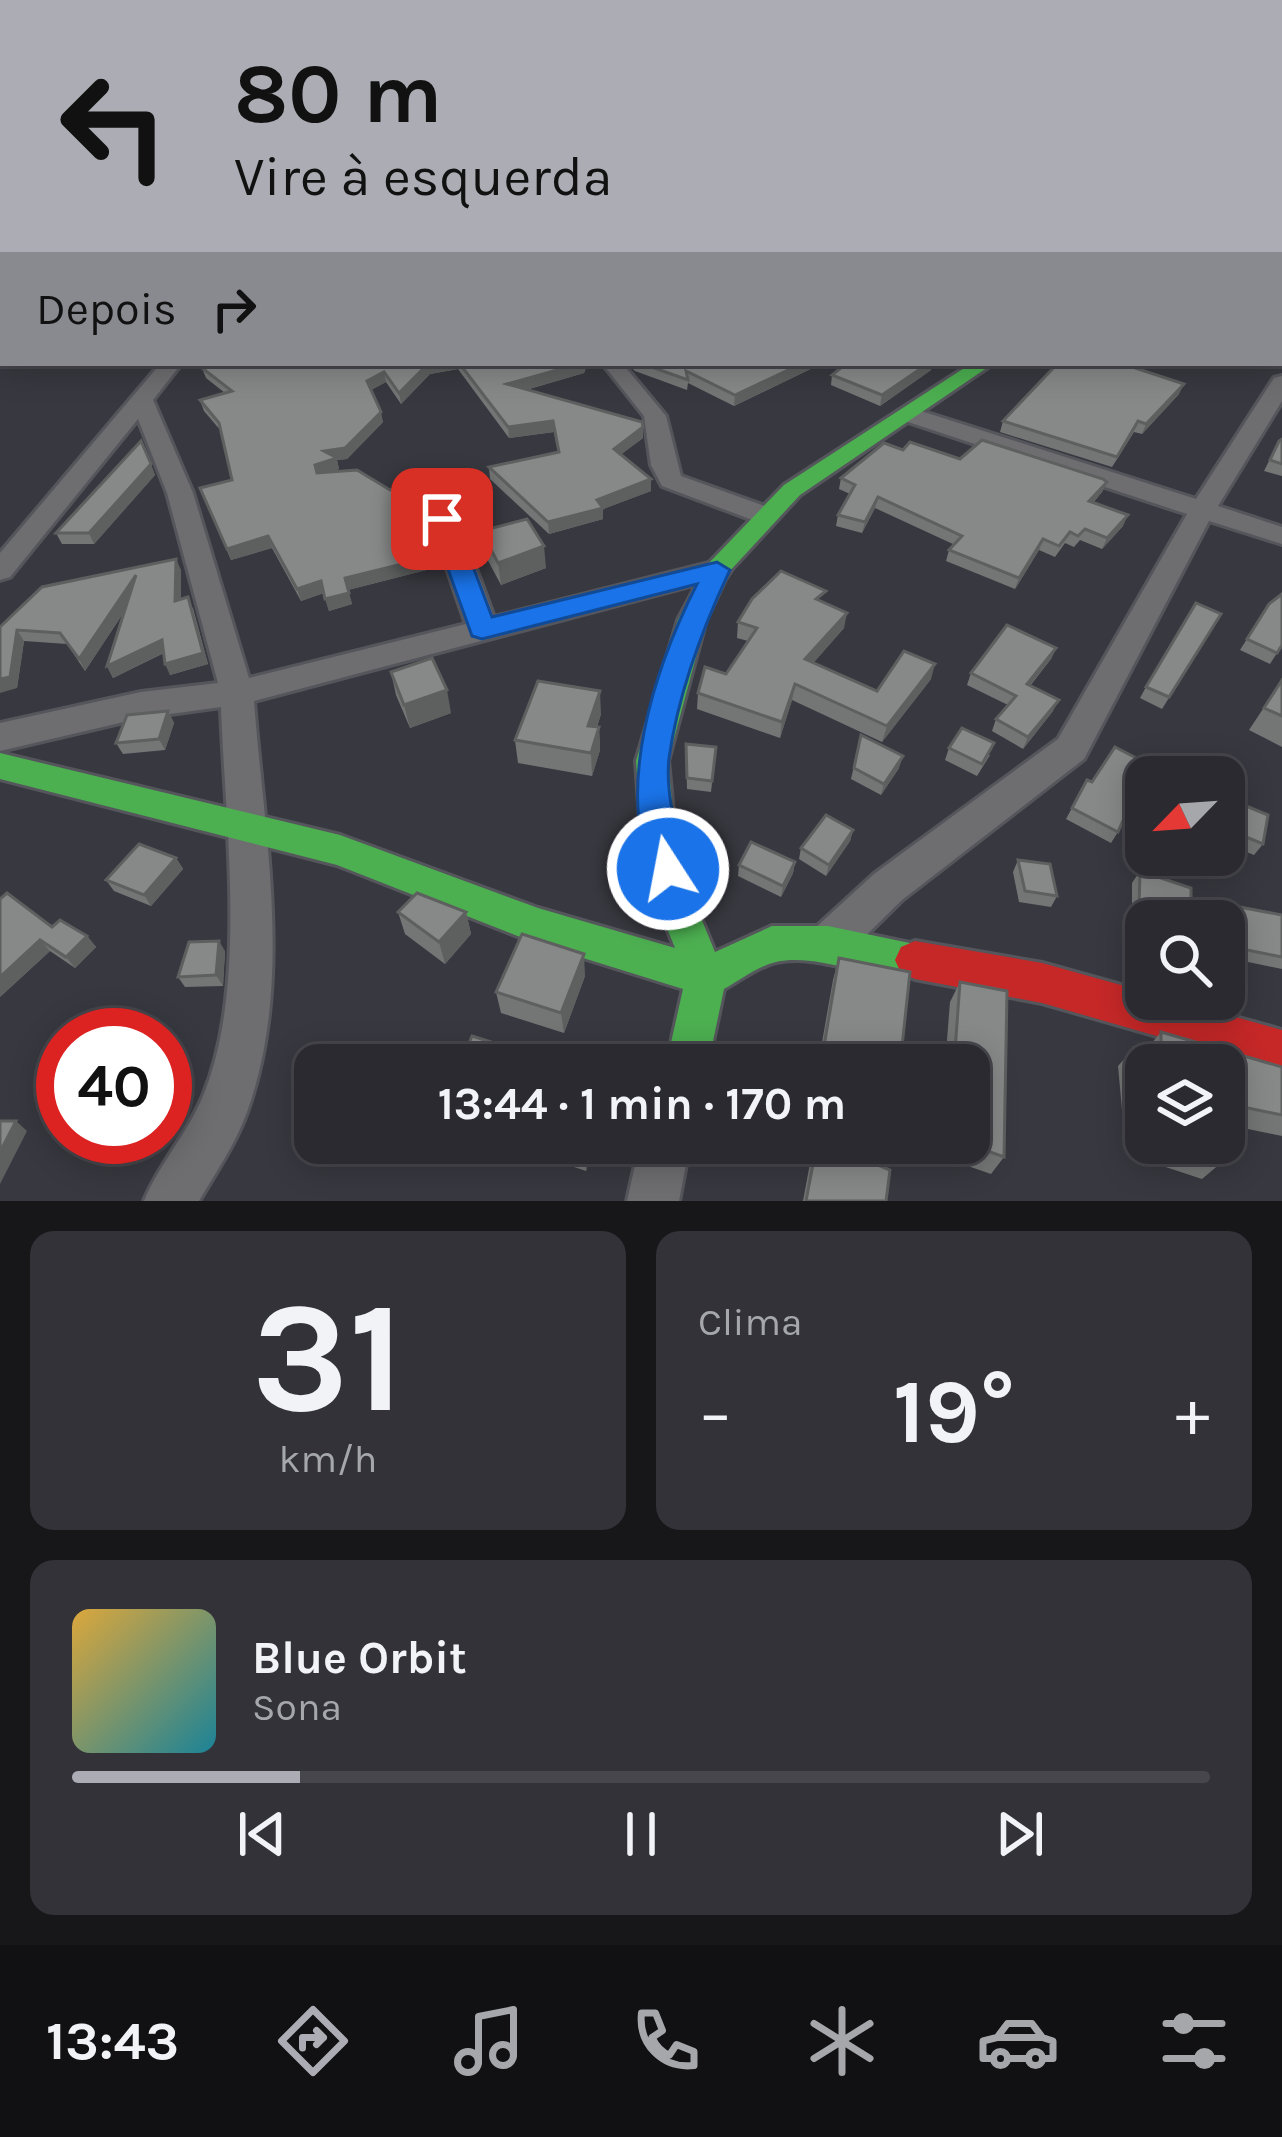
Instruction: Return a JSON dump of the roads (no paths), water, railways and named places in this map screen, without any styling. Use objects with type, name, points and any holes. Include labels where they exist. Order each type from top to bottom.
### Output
[{"type":"street","points":[[0,571],[170,366]]},
{"type":"street","points":[[613,366],[655,415],[664,471],[671,481],[764,514]]},
{"type":"street","points":[[691,1044],[706,976],[677,906],[658,832],[652,761],[686,637],[717,570],[764,514],[808,479],[981,366]]},
{"type":"street","points":[[828,944],[905,874],[1071,749],[1202,510],[1282,382]]},
{"type":"street","points":[[143,402],[180,494],[237,693],[250,958],[243,1046],[224,1111],[170,1201]]},
{"type":"street","points":[[910,415],[1282,536]]},
{"type":"street","points":[[430,480],[482,629]]},
{"type":"street","points":[[0,737],[141,706],[237,693],[717,570]]},
{"type":"street","points":[[0,766],[340,850],[538,926],[706,976],[772,944],[828,944],[1042,983],[1282,1051]]},
{"type":"street","points":[[652,1201],[660,1164]]}]
